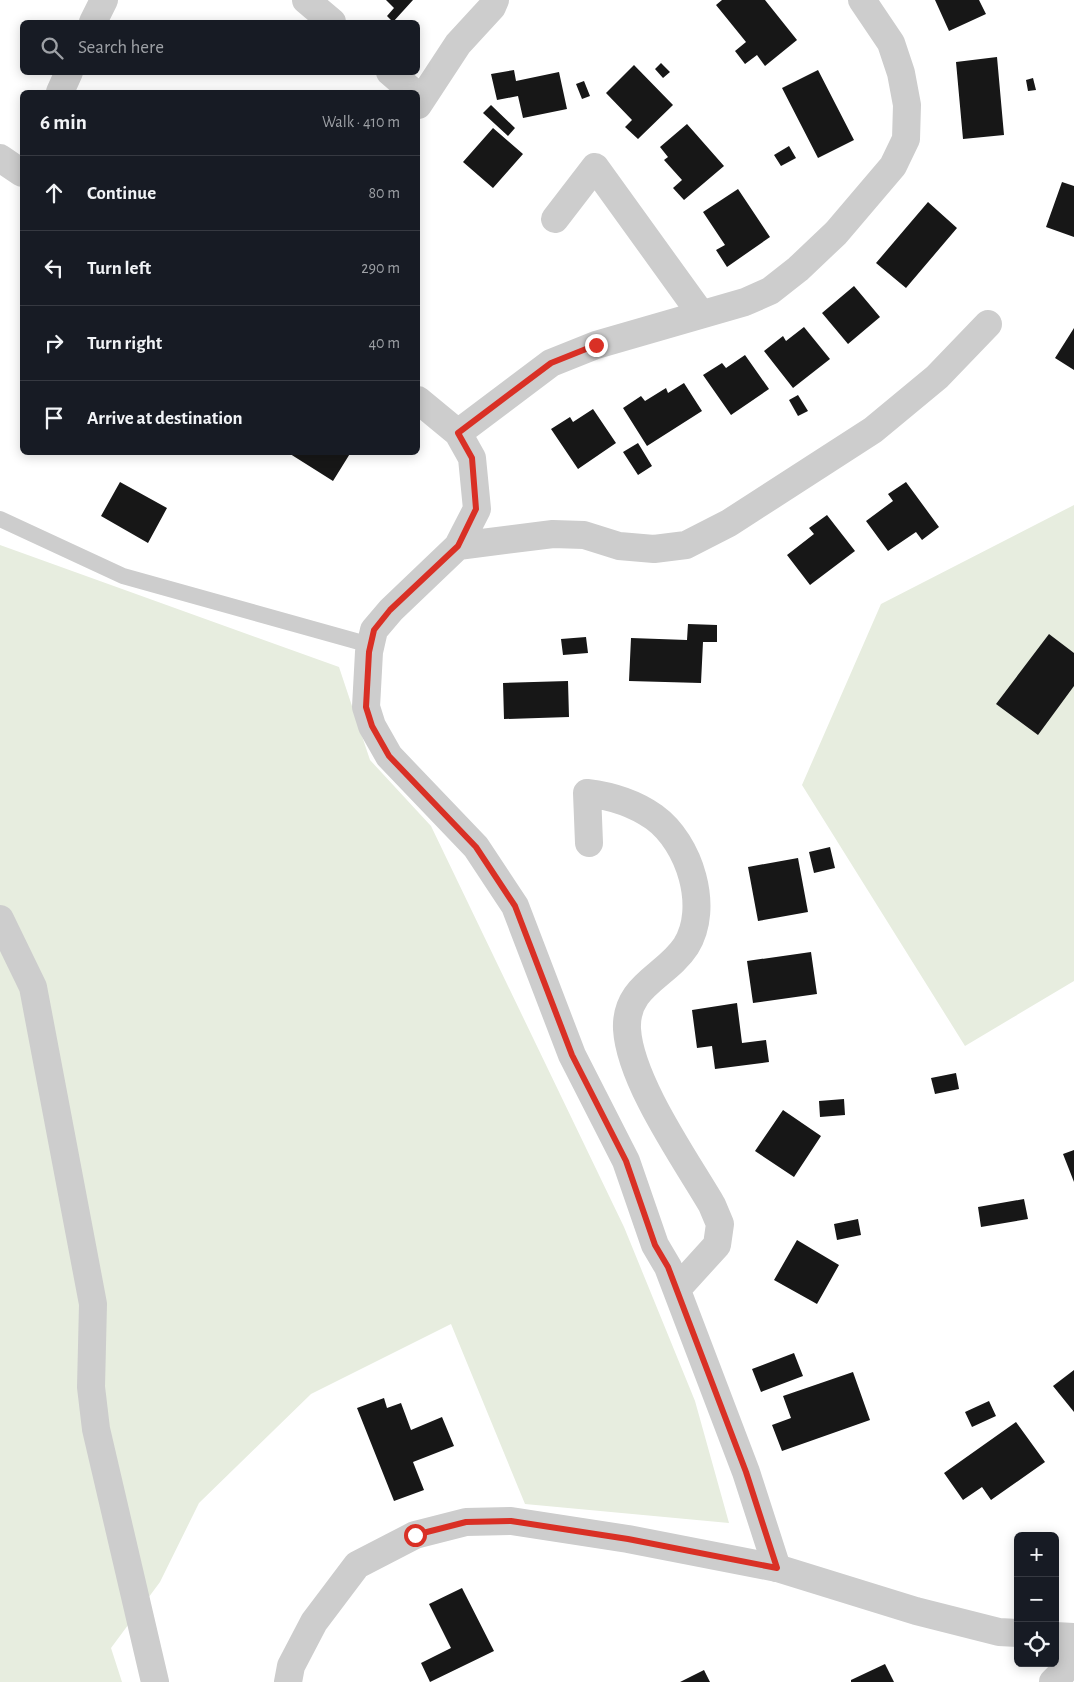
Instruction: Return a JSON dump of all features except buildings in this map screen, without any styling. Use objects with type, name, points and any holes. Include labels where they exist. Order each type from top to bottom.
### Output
[{"type":"street","points":[[94,20],[104,0]]},
{"type":"street","points":[[306,0],[330,20]]},
{"type":"street","points":[[420,94],[458,44],[492,6],[494,0]]},
{"type":"street","points":[[458,433],[551,363],[596,345],[753,298],[770,291],[798,269],[836,233],[893,166],[906,139],[907,105],[901,73],[891,44],[862,0]]},
{"type":"street","points":[[61,90],[68,75]]},
{"type":"street","points":[[393,75],[409,90]]},
{"type":"street","points":[[0,158],[20,172]]},
{"type":"street","points":[[555,220],[595,167],[701,314]]},
{"type":"street","points":[[458,546],[553,534],[584,535],[619,546],[645,549],[686,545],[730,523],[874,430],[937,377],[988,324]]},
{"type":"street","points":[[420,402],[458,433],[472,458],[476,509],[458,546],[390,610],[374,630],[370,645],[366,707],[372,726],[389,756],[476,847],[515,906],[572,1055],[626,1161],[655,1245],[668,1267],[746,1472],[777,1568]]},
{"type":"street","points":[[589,842],[588,793],[628,802],[656,818],[673,838],[690,866],[697,895],[694,925],[686,946],[645,985],[630,1004],[627,1028],[632,1057],[647,1095],[712,1205],[720,1224],[717,1245],[676,1289]]},
{"type":"street","points":[[0,919],[33,987],[93,1304],[91,1387],[96,1429],[155,1682]]},
{"type":"street","points":[[288,1682],[291,1666],[314,1622],[357,1565],[415,1535],[466,1522],[511,1521],[628,1539],[777,1568],[916,1611],[999,1632],[1014,1633]]},
{"type":"street","points":[[1059,1636],[1074,1637]]},
{"type":"street","points":[[1053,1682],[1062,1672],[1074,1641]]},
{"type":"lane","points":[[0,519],[123,576],[370,645]]},
{"type":"shaded area","points":[[1074,505],[1074,981],[965,1046],[802,785],[881,604]]},
{"type":"shaded area","points":[[0,545],[339,667],[370,760],[431,826],[624,1227],[695,1401],[729,1523],[525,1504],[451,1324],[311,1394],[199,1503],[160,1582],[111,1648],[122,1682],[0,1682]]},
{"type":"route","points":[[415,1535],[466,1522],[511,1521],[628,1539],[777,1568],[746,1472],[668,1267],[655,1245],[626,1161],[572,1055],[515,906],[476,847],[389,756],[372,726],[366,707],[366,676],[374,630],[390,610],[458,546],[476,509],[475,476],[472,458],[458,433],[551,363],[596,345]]}]
